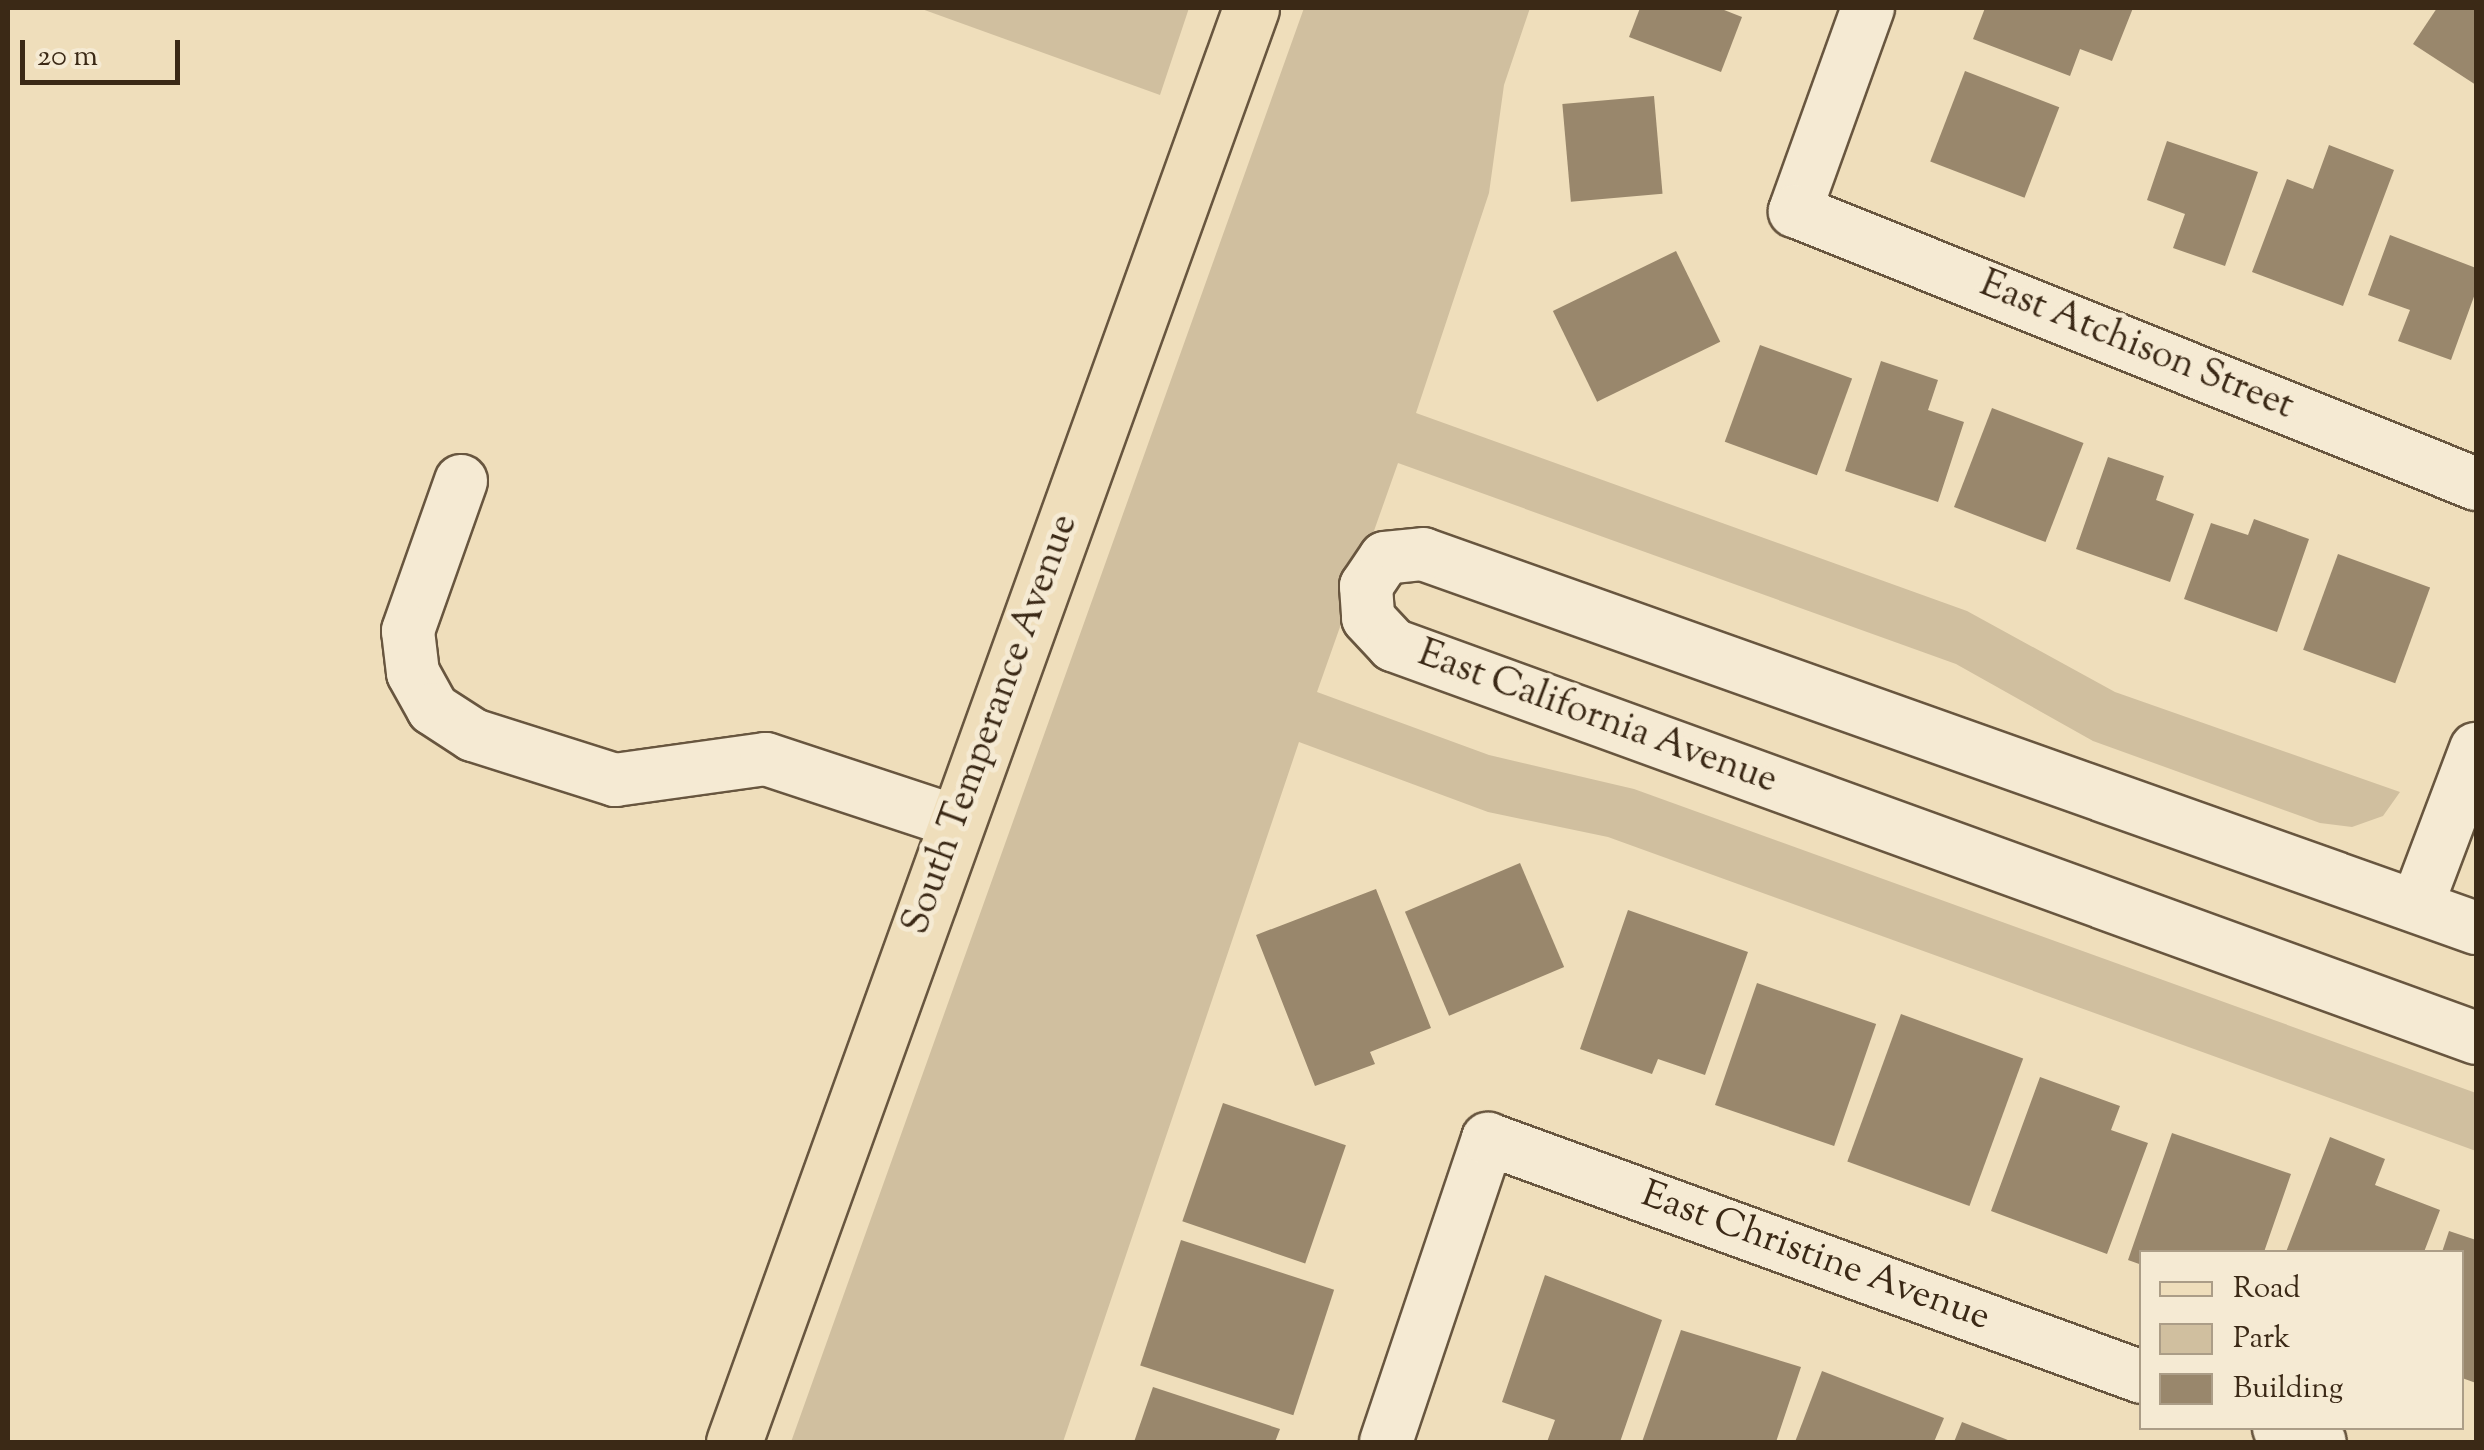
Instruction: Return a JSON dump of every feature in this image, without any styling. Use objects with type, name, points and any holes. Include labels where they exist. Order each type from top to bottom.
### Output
[{"type":"main road","name":"South Temperance Avenue","points":[[734,1442],[1251,8]]},
{"type":"street","name":"East Atchison Street","points":[[1868,8],[1795,211],[2476,484]]},
{"type":"street","points":[[461,481],[408,630],[413,673],[433,708],[473,734],[615,780],[766,759],[957,822]]},
{"type":"street","name":"East California Avenue","points":[[2476,928],[1423,554],[1386,558],[1366,586],[1368,618],[1393,645],[2476,1038]]},
{"type":"street","points":[[2416,905],[2476,749]]},
{"type":"street","name":"East Christine Avenue","points":[[1386,1442],[1488,1139],[2139,1377]]},
{"type":"street","points":[[2285,1430],[2320,1442]]},
{"type":"green space","points":[[919,8],[1189,8],[1160,95]]},
{"type":"green space","points":[[1304,8],[1530,8],[1504,85],[1489,193],[1416,413],[1967,611],[2115,692],[2400,792],[2383,816],[2352,827],[2320,823],[2093,741],[1956,664],[1398,463],[1317,692],[1489,755],[1634,789],[2476,1093],[2476,1151],[1608,837],[1488,812],[1299,742],[1063,1442],[791,1442]]},
{"type":"building","points":[[1640,8],[1719,8],[1742,17],[1721,72],[1629,37]]},
{"type":"building","points":[[1985,8],[2133,8],[2112,61],[2080,49],[2070,76],[1973,39]]},
{"type":"building","points":[[2437,8],[2476,8],[2476,85],[2413,44]]},
{"type":"building","points":[[1965,71],[2059,107],[2025,198],[1930,162]]},
{"type":"building","points":[[1654,96],[1663,194],[1571,202],[1562,104]]},
{"type":"building","points":[[2167,141],[2258,172],[2225,266],[2173,248],[2185,214],[2147,200]]},
{"type":"building","points":[[2329,145],[2394,170],[2343,306],[2252,272],[2287,179],[2313,189]]},
{"type":"building","points":[[2390,235],[2476,268],[2476,291],[2451,360],[2398,341],[2410,310],[2368,295]]},
{"type":"building","points":[[1676,251],[1720,342],[1597,402],[1553,311]]},
{"type":"building","points":[[1760,345],[1852,379],[1817,475],[1725,442]]},
{"type":"building","points":[[1881,361],[1938,380],[1928,410],[1964,422],[1938,502],[1845,471]]},
{"type":"building","points":[[1992,408],[2083,443],[2046,542],[1954,507]]},
{"type":"building","points":[[2108,457],[2164,476],[2156,500],[2194,514],[2170,582],[2076,549]]},
{"type":"building","points":[[2254,519],[2309,539],[2277,632],[2184,599],[2211,523],[2248,535]]},
{"type":"building","points":[[2338,554],[2430,588],[2395,683],[2303,650]]},
{"type":"building","points":[[1520,863],[1564,967],[1449,1016],[1405,912]]},
{"type":"building","points":[[1376,889],[1431,1028],[1370,1052],[1375,1064],[1315,1086],[1256,935]]},
{"type":"building","points":[[1628,910],[1748,952],[1705,1075],[1658,1059],[1652,1074],[1580,1049]]},
{"type":"building","points":[[1757,983],[1876,1024],[1834,1146],[1715,1105]]},
{"type":"building","points":[[1901,1014],[2023,1058],[1969,1206],[1847,1162]]},
{"type":"building","points":[[2040,1077],[2120,1106],[2111,1130],[2148,1143],[2107,1254],[1991,1211]]},
{"type":"building","points":[[1223,1103],[1346,1145],[1305,1264],[1182,1221]]},
{"type":"building","points":[[2172,1133],[2291,1174],[2265,1250],[2139,1250],[2139,1264],[2128,1260]]},
{"type":"building","points":[[2330,1137],[2385,1159],[2375,1185],[2440,1210],[2425,1250],[2287,1250]]},
{"type":"building","points":[[2449,1231],[2476,1240],[2476,1383],[2464,1379],[2464,1250],[2443,1250]]},
{"type":"building","points":[[1181,1240],[1334,1290],[1293,1415],[1140,1366]]},
{"type":"building","points":[[1545,1275],[1662,1320],[1620,1442],[1547,1442],[1555,1420],[1502,1402]]},
{"type":"building","points":[[1681,1330],[1801,1367],[1776,1442],[1642,1442]]},
{"type":"building","points":[[1822,1371],[1944,1418],[1934,1442],[1795,1442]]},
{"type":"building","points":[[1153,1387],[1280,1429],[1275,1442],[1134,1442]]},
{"type":"building","points":[[1962,1422],[2013,1442],[1954,1442]]}]
